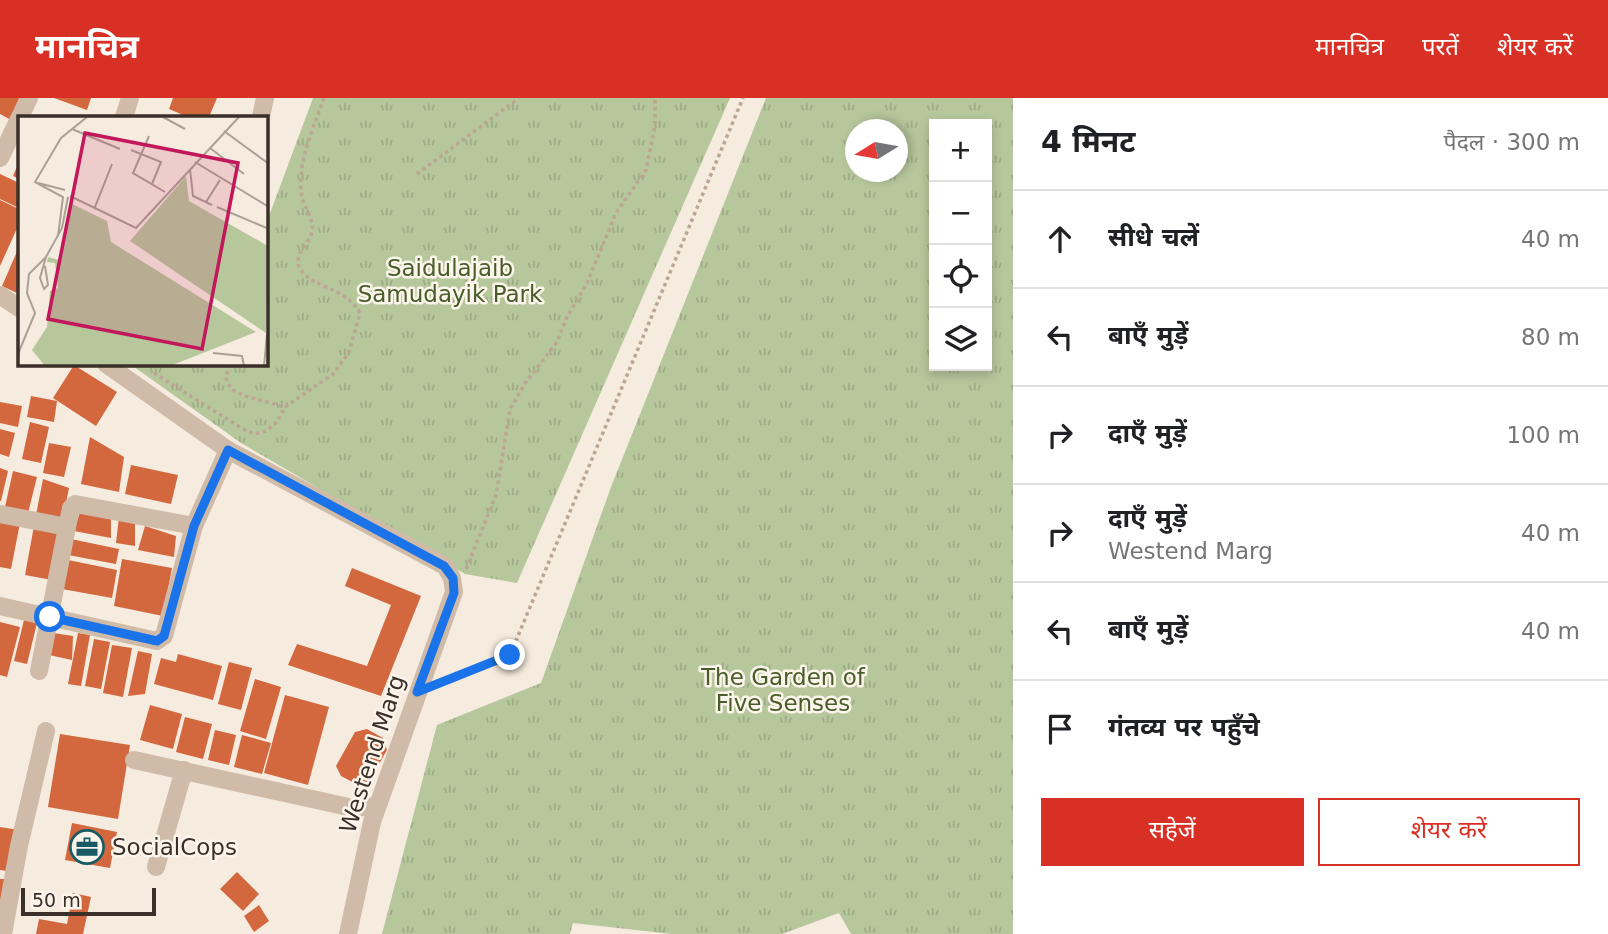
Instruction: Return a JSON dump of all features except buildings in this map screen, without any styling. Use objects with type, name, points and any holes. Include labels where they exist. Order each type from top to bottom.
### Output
[{"type":"street","points":[[21,116],[29,98]]},
{"type":"street","points":[[124,116],[130,98]]},
{"type":"street","points":[[261,116],[265,98]]},
{"type":"street","points":[[0,158],[18,122]]},
{"type":"street","points":[[0,295],[18,307]]},
{"type":"street","points":[[109,366],[228,450],[444,566],[453,578],[454,593]]},
{"type":"street","points":[[0,606],[161,640],[194,526],[228,450]]},
{"type":"street","points":[[39,671],[71,508],[75,504],[194,526]]},
{"type":"street","points":[[0,514],[67,527]]},
{"type":"street","name":"Westend Marg","points":[[348,934],[377,806],[454,593]]},
{"type":"street","points":[[3,934],[19,846],[46,731]]},
{"type":"street","points":[[134,760],[353,808],[377,806]]},
{"type":"street","points":[[156,867],[184,770]]},
{"type":"path","points":[[154,373],[243,429],[254,433],[266,431],[277,422],[285,407],[333,373],[349,352],[360,313],[355,303],[307,276],[298,264],[299,253],[311,234],[313,221],[305,209],[301,193],[301,171],[324,98]]},
{"type":"path","points":[[417,174],[519,98]]},
{"type":"path","points":[[454,593],[465,574],[496,495],[510,409],[526,382],[557,342],[566,319],[587,283],[616,213],[646,170],[655,126],[655,98]]},
{"type":"path","points":[[417,692],[510,655],[743,98]]},
{"type":"path","points":[[229,366],[226,378],[231,389],[244,396],[285,407]]},
{"type":"green space","name":"Saidulajaib Samudayik Park","points":[[313,98],[730,98],[517,583],[465,574],[241,443],[133,366],[268,366],[268,219]]},
{"type":"green space","name":"The Garden of Five Senses","points":[[766,98],[1013,98],[1013,934],[851,934],[839,913],[782,934],[672,934],[573,923],[570,934],[382,934],[437,725],[541,683],[611,487]]},
{"type":"place","name":"SocialCops","points":[[87,847]]},
{"type":"route","points":[[50,617],[161,640],[194,526],[228,450],[444,566],[453,578],[454,593],[417,692],[510,655]]}]
